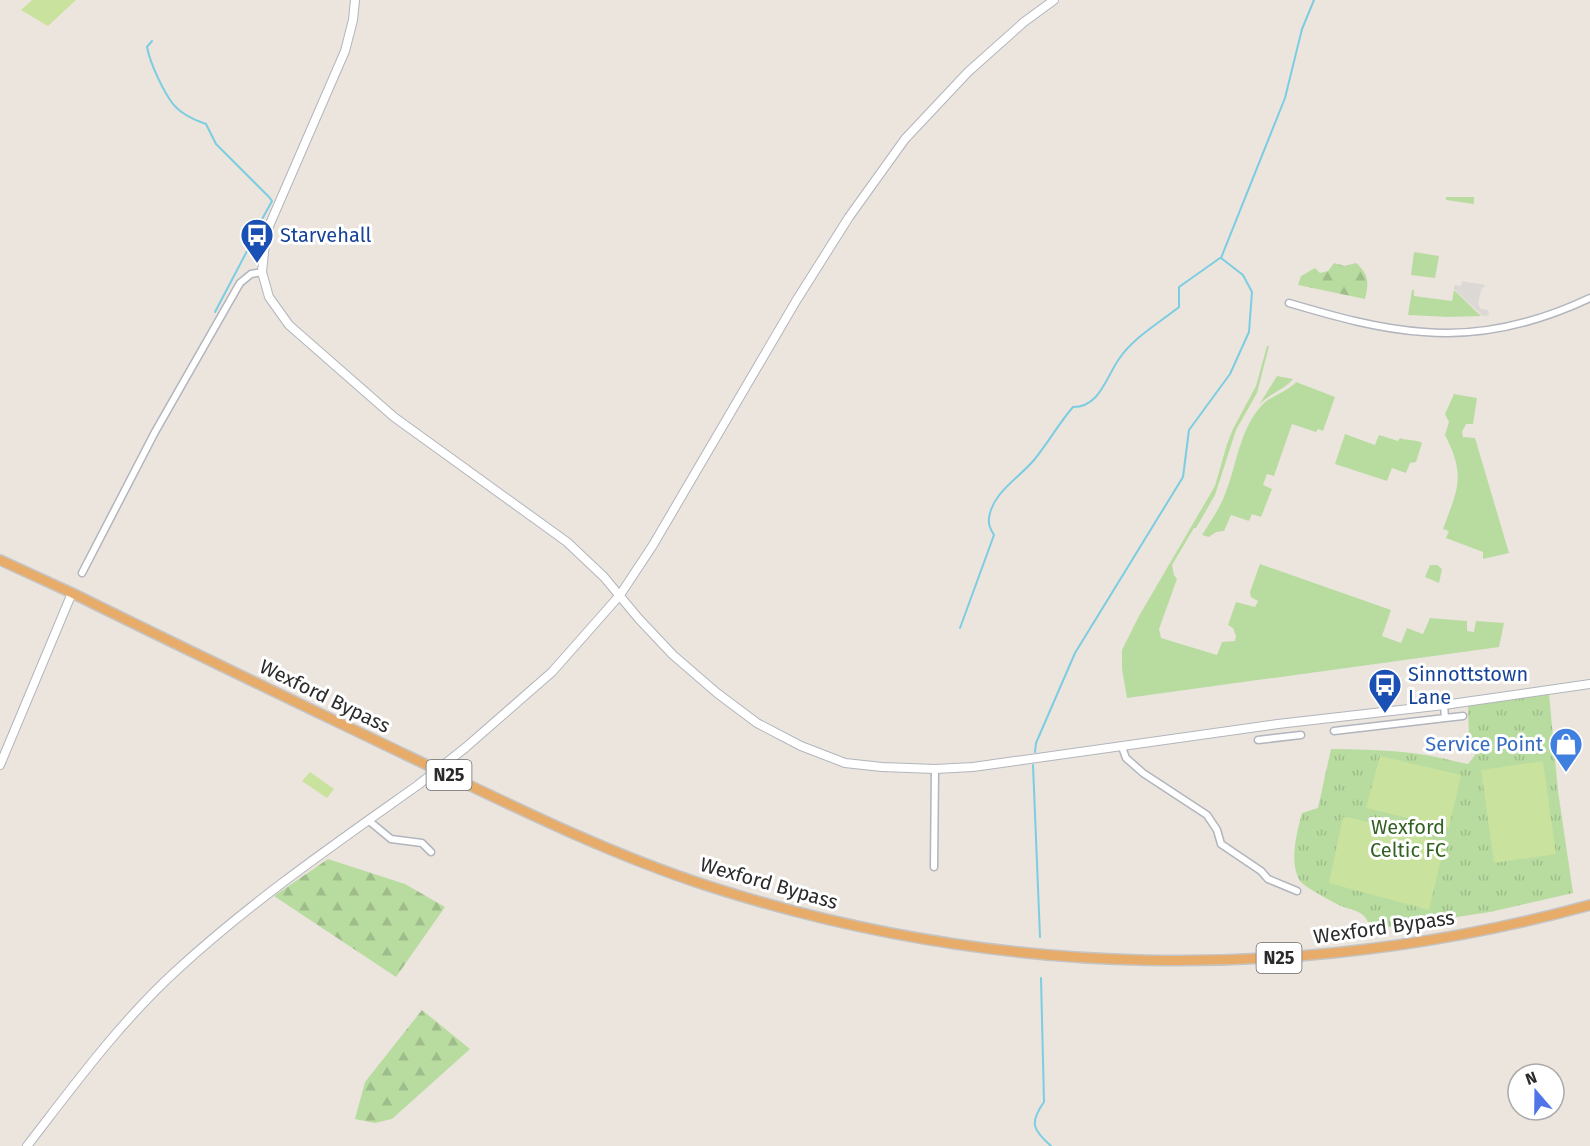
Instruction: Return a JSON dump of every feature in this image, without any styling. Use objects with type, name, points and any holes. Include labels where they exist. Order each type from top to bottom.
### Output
[{"type":"highway","name":"Wexford Bypass","points":[[0,560],[505,802],[618,853],[701,884],[756,901],[873,931],[1023,954],[1113,960],[1235,961],[1414,943],[1490,929],[1590,905]]},
{"type":"street","points":[[355,0],[353,20],[345,51],[266,233],[262,272],[269,297],[289,325],[394,417],[567,542],[604,577],[673,655],[717,693],[765,727],[811,750],[845,763],[935,769],[973,767],[1278,724],[1444,705],[1590,684]]},
{"type":"street","points":[[27,1146],[91,1063],[176,971],[257,900],[465,748],[552,672],[620,596],[659,535],[796,301],[876,177],[905,139],[968,72],[1024,22],[1054,0]]},
{"type":"street","points":[[82,573],[154,432],[240,283],[251,274],[262,272]]},
{"type":"street","points":[[1289,303],[1355,321],[1425,333],[1470,332],[1534,320],[1590,298]]},
{"type":"street","points":[[0,765],[72,593]]},
{"type":"street","points":[[1444,705],[1445,718]]},
{"type":"street","points":[[1334,731],[1463,716]]},
{"type":"street","points":[[1278,724],[1278,737]]},
{"type":"street","points":[[1258,740],[1301,735]]},
{"type":"street","points":[[1122,747],[1126,758],[1143,773],[1207,815],[1217,830],[1221,844],[1261,871],[1268,879],[1297,891]]},
{"type":"street","points":[[934,867],[935,769]]},
{"type":"street","points":[[368,820],[391,839],[422,843],[431,852]]},
{"type":"green space","points":[[32,0],[76,0],[48,26],[21,10]]},
{"type":"green space","points":[[1446,197],[1474,197],[1474,204],[1446,200]]},
{"type":"green space","points":[[1414,252],[1439,256],[1435,278],[1411,275]]},
{"type":"green space","points":[[1334,263],[1345,266],[1356,263],[1360,267],[1367,279],[1365,299],[1298,285],[1301,276],[1315,268],[1320,273],[1328,271]]},
{"type":"green space","points":[[1412,290],[1414,290],[1414,296],[1452,301],[1454,290],[1481,316],[1408,315]]},
{"type":"green space","points":[[1267,346],[1269,346],[1257,393],[1236,430],[1215,495],[1172,565],[1177,579],[1159,629],[1161,638],[1217,655],[1222,642],[1235,641],[1233,628],[1228,625],[1236,602],[1255,607],[1258,601],[1251,597],[1250,592],[1260,564],[1391,610],[1382,636],[1401,643],[1407,628],[1423,634],[1430,618],[1467,621],[1467,631],[1474,632],[1476,621],[1504,623],[1499,647],[1127,698],[1122,669],[1122,650],[1139,616],[1215,486],[1233,429],[1256,386]]},
{"type":"green space","points":[[1277,376],[1293,379],[1259,405]]},
{"type":"green space","points":[[1296,382],[1335,397],[1323,431],[1318,429],[1316,432],[1292,424],[1274,476],[1267,474],[1263,485],[1272,489],[1261,517],[1252,514],[1249,521],[1231,515],[1224,531],[1216,532],[1209,537],[1202,535],[1223,499],[1243,436],[1254,415],[1262,405]]},
{"type":"green space","points":[[1454,394],[1477,398],[1473,424],[1466,424],[1462,432],[1463,437],[1475,438],[1509,553],[1483,559],[1483,552],[1446,538],[1449,531],[1443,529],[1458,482],[1456,461],[1445,435],[1449,422],[1445,414]]},
{"type":"green space","points":[[1345,434],[1375,445],[1379,435],[1398,441],[1400,438],[1422,443],[1416,462],[1410,463],[1406,473],[1392,468],[1387,481],[1335,464]]},
{"type":"green space","points":[[1430,565],[1437,565],[1442,569],[1439,583],[1425,577]]},
{"type":"green space","name":"Wexford Celtic FC","points":[[1549,694],[1558,791],[1573,893],[1490,912],[1370,930],[1369,924],[1360,913],[1332,902],[1301,882],[1297,875],[1294,857],[1298,829],[1302,813],[1318,808],[1331,749],[1412,753],[1468,764],[1475,755],[1469,740],[1468,705]]},
{"type":"green space","points":[[1380,756],[1461,775],[1449,828],[1366,808]]},
{"type":"green space","points":[[1543,761],[1556,854],[1494,863],[1481,770]]},
{"type":"green space","points":[[310,772],[334,789],[327,798],[302,781]]},
{"type":"green space","points":[[1343,817],[1445,842],[1429,910],[1329,883]]},
{"type":"green space","points":[[328,859],[405,884],[445,907],[396,977],[274,896]]},
{"type":"green space","points":[[422,1010],[470,1049],[392,1119],[375,1123],[355,1119],[365,1082]]},
{"type":"shaded area","points":[[1462,281],[1485,285],[1481,290],[1478,304],[1481,309],[1488,310],[1489,315],[1483,316],[1454,289],[1454,285],[1461,286]]},
{"type":"waterway","points":[[1035,752],[1036,743],[1075,653],[1183,477],[1189,430],[1230,374],[1249,332],[1252,292],[1243,275],[1221,258],[1285,98],[1302,29],[1314,0]]},
{"type":"waterway","points":[[152,41],[147,47],[151,61],[173,104],[188,116],[206,124],[216,144],[272,201],[260,223]]},
{"type":"waterway","points":[[215,312],[256,234],[255,231]]},
{"type":"waterway","points":[[960,628],[994,535],[989,521],[995,501],[1034,460],[1073,407],[1082,406],[1096,397],[1125,351],[1179,307],[1179,287],[1220,258]]},
{"type":"waterway","points":[[1033,765],[1040,937]]},
{"type":"waterway","points":[[1041,978],[1044,1102],[1036,1115],[1035,1126],[1051,1146]]},
{"type":"place","name":"Starvehall","points":[[257,264]]},
{"type":"place","name":"Sinnottstown Lane","points":[[1385,714]]},
{"type":"place","name":"Service Point","points":[[1566,773]]}]
